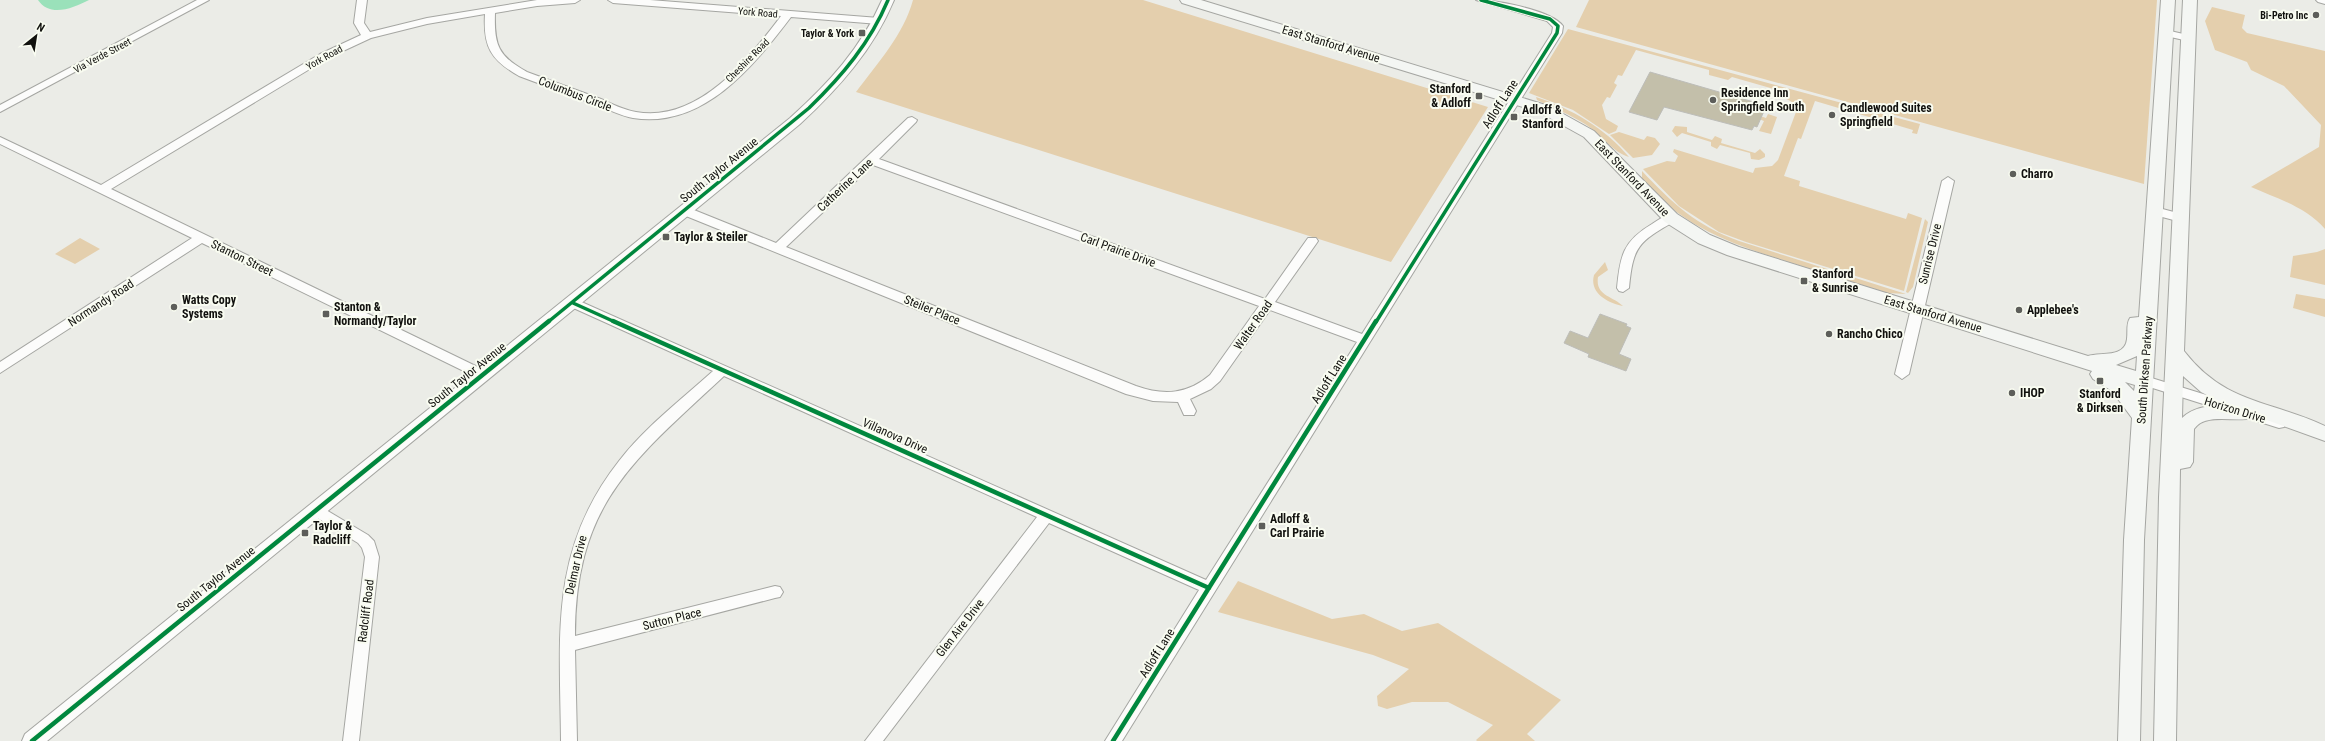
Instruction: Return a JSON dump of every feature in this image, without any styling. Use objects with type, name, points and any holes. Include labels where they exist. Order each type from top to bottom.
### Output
[{"type":"main road","name":"East Stanford Avenue","points":[[1187,0],[1514,99],[1562,118],[1589,134],[1671,218],[1704,239],[1733,251],[2145,381]]},
{"type":"main road","name":"South Dirksen Parkway","points":[[2129,741],[2134,540],[2168,0]]},
{"type":"main road","points":[[2165,741],[2169,497],[2190,0]]},
{"type":"main road","points":[[2084,362],[2112,360],[2124,356],[2135,345],[2138,301],[2151,281]]},
{"type":"main road","points":[[2017,341],[2048,358],[2108,378],[2132,399],[2142,418]]},
{"type":"main road","points":[[2176,353],[2197,380],[2213,392],[2306,424],[2325,434]]},
{"type":"main road","points":[[2169,497],[2182,473],[2185,428],[2189,421],[2206,414],[2245,413]]},
{"type":"street","name":"Via Verde Street","points":[[0,109],[204,0]]},
{"type":"street","points":[[362,0],[359,23],[367,36]]},
{"type":"street","name":"York Road","points":[[101,190],[324,56],[367,36],[404,26],[490,11],[575,0]]},
{"type":"street","name":"York Road","points":[[613,0],[879,21]]},
{"type":"street","name":"South Taylor Avenue","points":[[32,741],[573,303],[794,121],[826,92],[854,59],[879,21],[888,0]]},
{"type":"street","name":"Adloff Lane","points":[[1113,741],[1365,340],[1514,99],[1557,33],[1558,26],[1546,17],[1481,0]]},
{"type":"street","points":[[2321,0],[2325,1]]},
{"type":"street","name":"Columbus Circle","points":[[490,11],[489,36],[492,47],[501,60],[523,74],[640,117],[654,118],[675,115],[701,102]]},
{"type":"street","name":"Cheshire Road","points":[[701,102],[751,59],[788,14]]},
{"type":"street","points":[[2166,33],[2188,38]]},
{"type":"street","name":"Catherine Lane","points":[[777,249],[912,120]]},
{"type":"street","name":"Stanton Street","points":[[0,140],[483,375]]},
{"type":"street","name":"Carl Prairie Drive","points":[[871,160],[1365,340]]},
{"type":"street","name":"Sunrise Drive","points":[[1902,374],[1948,181]]},
{"type":"street","name":"Steiler Place","points":[[685,211],[1145,395],[1165,398],[1182,396]]},
{"type":"street","points":[[2155,211],[2181,218]]},
{"type":"street","points":[[1623,288],[1625,263],[1633,244],[1645,233],[1671,218]]},
{"type":"street","name":"Normandy Road","points":[[0,368],[201,238]]},
{"type":"street","name":"Walter Road","points":[[1182,396],[1203,388],[1215,378],[1312,241]]},
{"type":"street","name":"Villanova Drive","points":[[573,303],[1209,588]]},
{"type":"street","name":"Delmar Drive","points":[[569,741],[568,599],[572,569],[580,537],[592,509],[624,464],[722,370]]},
{"type":"street","name":"Horizon Drive","points":[[2145,381],[2325,438]]},
{"type":"street","points":[[1182,396],[1190,411]]},
{"type":"street","name":"Radcliff Road","points":[[316,510],[363,539],[369,546],[372,557],[351,741]]},
{"type":"street","name":"Glen Aire Drive","points":[[873,741],[1047,515]]},
{"type":"street","name":"Sutton Place","points":[[569,645],[775,592]]},
{"type":"shaded area","points":[[38,0],[89,0],[76,6],[62,10],[55,10],[49,9]]},
{"type":"shaded area","points":[[913,0],[1143,0],[1488,107],[1391,262],[856,92],[897,37],[909,13]]},
{"type":"shaded area","points":[[1589,0],[2157,0],[2144,184],[1576,27]]},
{"type":"shaded area","points":[[2212,7],[2245,15],[2242,28],[2247,33],[2325,51],[2325,229],[2317,221],[2300,209],[2251,187],[2319,147],[2321,125],[2284,86],[2251,70],[2247,62],[2215,50],[2205,21]]},
{"type":"shaded area","points":[[1568,29],[1920,124],[1917,134],[1912,133],[1913,130],[1815,101],[1801,139],[1798,138],[1784,176],[1800,181],[1799,186],[1906,219],[1908,213],[1922,218],[1904,291],[1746,242],[1719,232],[1679,206],[1643,169],[1667,161],[1675,162],[1678,156],[1673,152],[1674,149],[1753,173],[1755,168],[1772,166],[1778,160],[1796,112],[1792,102],[1779,95],[1781,91],[1732,77],[1728,80],[1709,75],[1709,70],[1636,50],[1622,76],[1618,75],[1614,83],[1617,85],[1610,98],[1607,97],[1602,105],[1606,119],[1618,126],[1616,131],[1609,134],[1573,110],[1529,93]]},
{"type":"shaded area","points":[[1536,97],[1562,107],[1599,128],[1629,157],[1623,155],[1612,147],[1585,124],[1537,100]]},
{"type":"shaded area","points":[[1768,114],[1777,117],[1771,134],[1759,131],[1764,121],[1759,119],[1760,116],[1766,118]]},
{"type":"shaded area","points":[[1675,126],[1687,127],[1687,132],[1712,140],[1715,136],[1722,139],[1721,143],[1755,153],[1760,149],[1765,154],[1765,157],[1759,160],[1751,159],[1750,153],[1720,145],[1717,149],[1711,146],[1711,142],[1682,133],[1677,137],[1672,131]]},
{"type":"shaded area","points":[[1619,132],[1644,140],[1647,136],[1655,138],[1660,144],[1652,155],[1633,158],[1610,135]]},
{"type":"shaded area","points":[[1642,171],[1686,212],[1698,221],[1724,235],[1906,294],[1888,293],[1792,263],[1750,249],[1710,232],[1674,210],[1657,195],[1642,178]]},
{"type":"shaded area","points":[[1925,219],[1928,222],[1913,287],[1908,293],[1906,292]]},
{"type":"shaded area","points":[[80,238],[100,249],[75,264],[55,254]]},
{"type":"shaded area","points":[[2325,249],[2325,285],[2290,277],[2293,256],[2317,252]]},
{"type":"shaded area","points":[[1605,262],[1608,270],[1598,277],[1599,288],[1606,295],[1623,306],[1606,300],[1594,287],[1594,275]]},
{"type":"shaded area","points":[[2296,294],[2325,299],[2325,317],[2293,308]]},
{"type":"shaded area","points":[[1238,581],[1332,619],[1364,614],[1402,631],[1438,623],[1561,700],[1527,734],[1535,741],[1477,741],[1476,740],[1493,725],[1448,702],[1412,702],[1387,709],[1378,706],[1377,696],[1409,669],[1373,655],[1218,612]]},
{"type":"building","name":"Residence Inn Springfield South","points":[[1650,72],[1764,105],[1762,110],[1764,111],[1757,127],[1754,126],[1752,130],[1664,107],[1657,120],[1629,112]]},
{"type":"building","points":[[1600,314],[1627,324],[1626,326],[1631,328],[1619,354],[1631,359],[1626,371],[1588,357],[1589,354],[1564,343],[1570,331],[1588,338]]},
{"type":"cycle path","points":[[32,741],[795,121],[823,95],[861,51],[871,35],[888,0]]},
{"type":"cycle path","points":[[1113,741],[1557,33],[1558,26],[1550,19],[1481,0]]},
{"type":"cycle path","points":[[573,303],[1209,588]]},
{"type":"place","name":"Bi-Petro Inc","points":[[2316,15]]},
{"type":"place","name":"Taylor & York","points":[[862,33]]},
{"type":"place","name":"Stanford & Adloff","points":[[1479,96]]},
{"type":"place","name":"Residence Inn Springfield South","points":[[1713,100]]},
{"type":"place","name":"Candlewood Suites Springfield","points":[[1832,115]]},
{"type":"place","name":"Adloff & Stanford","points":[[1514,117]]},
{"type":"place","name":"Charro","points":[[2013,174]]},
{"type":"place","name":"Taylor & Steiler","points":[[666,237]]},
{"type":"place","name":"Stanford & Sunrise","points":[[1804,281]]},
{"type":"place","name":"Watts Copy Systems","points":[[174,307]]},
{"type":"place","name":"Applebee's","points":[[2019,310]]},
{"type":"place","name":"Stanton & Normandy/Taylor","points":[[326,314]]},
{"type":"place","name":"Rancho Chico","points":[[1829,334]]},
{"type":"place","name":"Stanford & Dirksen","points":[[2100,381]]},
{"type":"place","name":"IHOP","points":[[2012,393]]},
{"type":"place","name":"Adloff & Carl Prairie","points":[[1262,526]]},
{"type":"place","name":"Taylor & Radcliff","points":[[305,533]]}]
